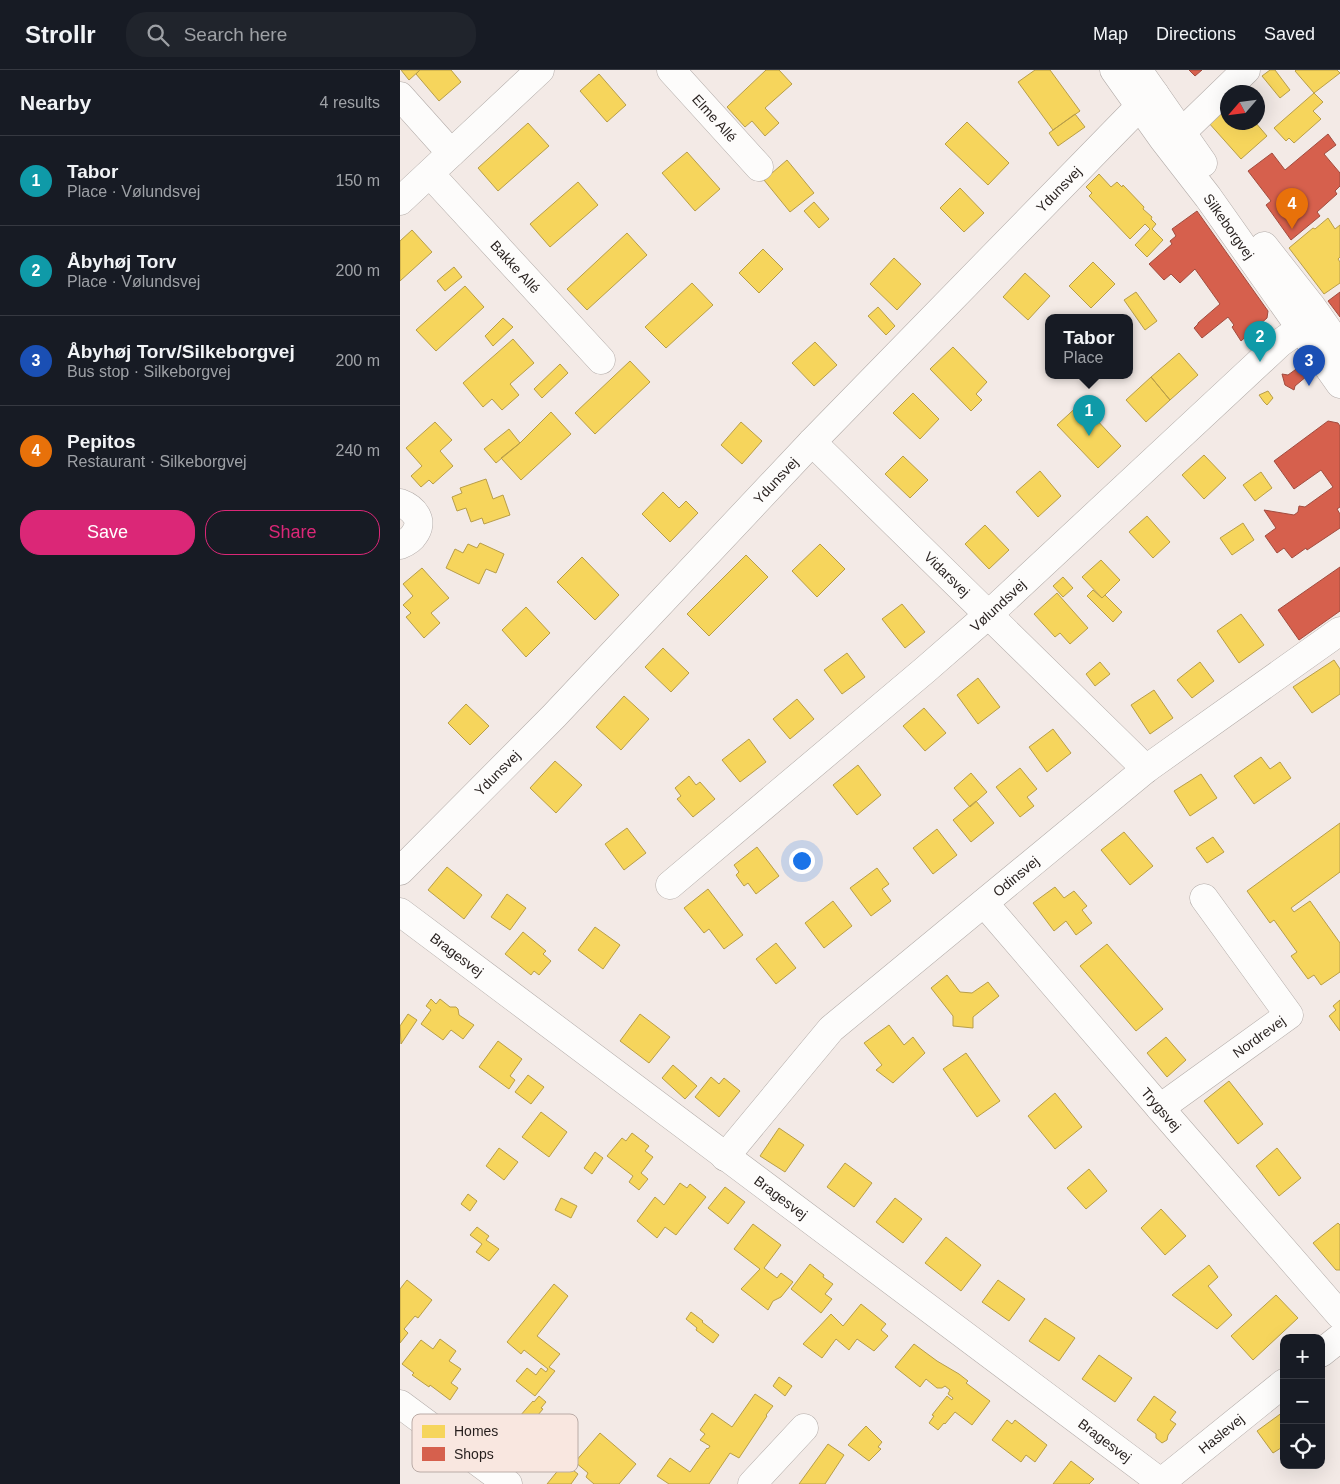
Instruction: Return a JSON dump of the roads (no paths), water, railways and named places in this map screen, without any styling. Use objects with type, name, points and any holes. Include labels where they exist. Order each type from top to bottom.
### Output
[{"type":"street","points":[[400,201],[540,70]]},
{"type":"street","name":"Elme Allé","points":[[671,70],[759,167]]},
{"type":"street","name":"Silkeborgvej","points":[[1114,70],[1182,132],[1245,222],[1310,322],[1340,384]]},
{"type":"street","name":"Silkeborgvej","points":[[1138,70],[1163,139],[1310,322],[1340,347]]},
{"type":"street","points":[[1182,132],[1246,70]]},
{"type":"street","points":[[400,96],[451,153]]},
{"type":"street","name":"Ydunsvej","points":[[400,870],[560,708],[812,442],[1148,100]]},
{"type":"street","name":"Bakke Allé","points":[[430,174],[601,360]]},
{"type":"street","name":"Vølundsvej","points":[[670,885],[988,615],[1280,343],[1310,322]]},
{"type":"street","name":"Vidarsvej","points":[[812,442],[1146,769]]},
{"type":"street","points":[[400,503],[410,506],[416,514],[418,525],[414,535],[400,545]]},
{"type":"street","name":"Odinsvej","points":[[725,1156],[831,1029],[1146,769],[1340,631]]},
{"type":"street","name":"Nordrevej","points":[[1160,1108],[1289,1015],[1204,898]]},
{"type":"street","name":"Trygsvej","points":[[984,903],[1340,1315]]},
{"type":"street","name":"Bragesvej","points":[[400,912],[1161,1484]]},
{"type":"street","points":[[1325,1349],[1340,1338]]},
{"type":"street","name":"Haslevej","points":[[1161,1484],[1280,1386]]},
{"type":"street","points":[[400,1404],[414,1414]]},
{"type":"street","points":[[752,1484],[804,1428]]},
{"type":"street","points":[[492,1472],[508,1484]]},
{"type":"place","name":"Pepitos","points":[[1292,229]]},
{"type":"place","name":"Åbyhøj Torv","points":[[1260,362]]},
{"type":"place","name":"Åbyhøj Torv/Silkeborgvej","points":[[1309,386]]},
{"type":"place","name":"Tabor","points":[[1089,436]]}]
